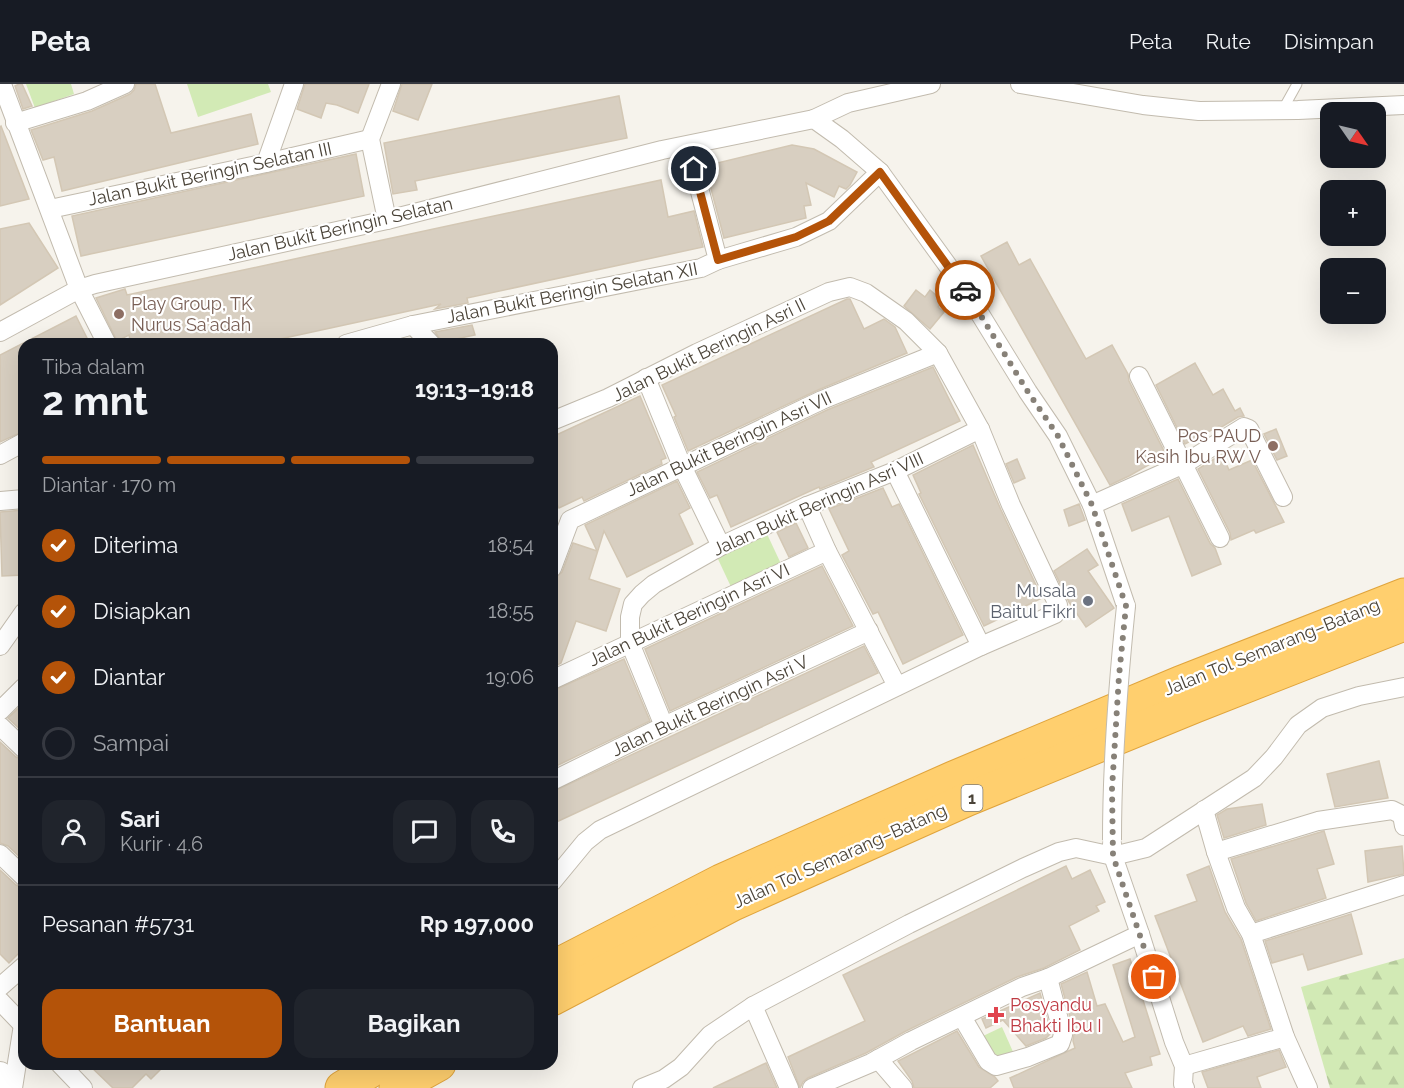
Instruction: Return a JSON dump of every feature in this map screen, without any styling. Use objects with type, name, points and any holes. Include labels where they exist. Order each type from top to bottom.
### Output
[{"type":"highway","name":"Jalan Tol Semarang–Batang","points":[[558,965],[721,881],[943,783],[1180,683],[1404,595]]},
{"type":"highway","name":"Jalan Tol Semarang–Batang","points":[[558,996],[733,904],[968,799],[1404,624]]},
{"type":"highway","points":[[342,1088],[372,1070]]},
{"type":"highway","points":[[396,1088],[428,1070]]},
{"type":"street","points":[[15,123],[104,95],[125,84]]},
{"type":"street","points":[[266,164],[294,84]]},
{"type":"street","points":[[387,220],[370,139],[391,84]]},
{"type":"street","name":"Jalan Bukit Beringin Selatan","points":[[0,332],[79,290],[95,284],[387,220],[651,153],[814,119],[848,103],[931,84]]},
{"type":"street","points":[[1020,84],[1143,105],[1199,111],[1282,111],[1404,105]]},
{"type":"street","points":[[4,87],[15,123],[50,209],[79,290],[104,338]]},
{"type":"street","points":[[814,119],[842,139],[880,172],[964,288],[1058,436],[1092,505],[1126,606],[1112,778],[1113,848],[1174,1042],[1182,1082],[1285,1037]]},
{"type":"street","name":"Jalan Bukit Beringin Selatan III","points":[[50,209],[266,164],[370,139]]},
{"type":"street","name":"Jalan Bukit Beringin Selatan XII","points":[[367,338],[413,325],[701,268],[718,260],[688,146]]},
{"type":"street","points":[[718,260],[796,237],[829,221],[880,172]]},
{"type":"street","name":"Jalan Bukit Beringin Asri II","points":[[558,419],[608,398],[829,292],[850,287],[866,293],[906,321],[938,353]]},
{"type":"street","points":[[413,325],[425,338]]},
{"type":"street","points":[[558,868],[600,830],[981,645],[1055,615],[1058,605],[1011,505],[980,429],[938,353]]},
{"type":"street","name":"Jalan Bukit Beringin Asri VII","points":[[558,552],[570,520],[822,400],[938,353]]},
{"type":"street","points":[[1139,376],[1220,538]]},
{"type":"street","points":[[646,378],[682,466],[721,546]]},
{"type":"street","points":[[1092,505],[1184,464],[1244,427],[1247,428],[1283,497]]},
{"type":"street","name":"Jalan Bukit Beringin Asri VIII","points":[[630,643],[630,617],[633,604],[654,584],[721,546],[807,506],[895,471],[980,429]]},
{"type":"street","points":[[0,455],[18,445]]},
{"type":"street","points":[[895,471],[981,645]]},
{"type":"street","points":[[0,501],[18,500]]},
{"type":"street","points":[[807,506],[827,551],[897,686]]},
{"type":"street","name":"Jalan Bukit Beringin Asri VI","points":[[558,677],[827,551]]},
{"type":"street","points":[[0,646],[18,620]]},
{"type":"street","name":"Jalan Bukit Beringin Asri V","points":[[558,778],[663,726],[869,631]]},
{"type":"street","points":[[630,643],[663,726]]},
{"type":"street","points":[[642,1088],[664,1079],[681,1068],[710,1035],[753,1006],[909,924],[1059,852],[1076,848],[1146,848],[1254,778],[1274,757],[1298,725],[1322,708],[1359,696],[1404,687]]},
{"type":"street","points":[[0,711],[18,693]]},
{"type":"street","points":[[0,726],[18,743]]},
{"type":"street","points":[[1204,810],[1236,908],[1251,934],[1285,1037],[1308,1088]]},
{"type":"street","points":[[1216,852],[1318,821],[1392,810],[1402,815],[1404,826]]},
{"type":"street","points":[[0,854],[18,871]]},
{"type":"street","points":[[1251,934],[1404,885]]},
{"type":"street","points":[[812,1088],[878,1059],[1022,987],[1048,978],[1140,934]]},
{"type":"street","points":[[0,987],[18,971]]},
{"type":"street","points":[[962,1017],[988,1061],[996,1066],[1028,1057],[1060,1044],[1063,1035],[1048,978]]},
{"type":"street","points":[[0,1001],[18,1021]]},
{"type":"street","points":[[753,1006],[789,1088]]},
{"type":"street","points":[[13,1088],[18,1057]]},
{"type":"street","points":[[878,1059],[903,1088]]},
{"type":"street","points":[[66,1070],[83,1088]]},
{"type":"street","points":[[0,1074],[7,1088]]},
{"type":"lane","points":[[1282,111],[1297,84]]},
{"type":"green space","points":[[26,84],[71,84],[74,94],[35,108]]},
{"type":"green space","points":[[187,84],[268,84],[271,92],[198,117]]},
{"type":"green space","points":[[767,534],[782,566],[732,589],[717,557]]},
{"type":"green space","points":[[1404,958],[1404,1088],[1330,1088],[1301,987]]},
{"type":"green space","points":[[1002,1027],[1014,1054],[994,1062],[983,1036]]},
{"type":"building","points":[[22,84],[32,106],[23,109],[15,86]]},
{"type":"building","points":[[136,84],[155,84],[171,133],[251,114],[258,144],[62,191],[54,157],[43,160],[31,130],[92,111],[130,94]]},
{"type":"building","points":[[305,84],[369,84],[358,113],[326,103],[321,118],[297,109]]},
{"type":"building","points":[[402,84],[432,84],[418,120],[393,111]]},
{"type":"building","points":[[619,96],[627,138],[415,181],[417,190],[393,194],[384,143]]},
{"type":"building","points":[[0,127],[29,199],[0,206]]},
{"type":"building","points":[[792,145],[814,149],[857,172],[850,185],[846,189],[839,186],[834,197],[806,183],[811,205],[804,206],[806,218],[724,238],[705,166]]},
{"type":"building","points":[[356,154],[364,196],[81,256],[72,216]]},
{"type":"building","points":[[661,180],[668,217],[694,211],[703,247],[467,298],[468,303],[435,309],[441,304],[285,338],[130,338],[129,335],[116,338],[96,298],[125,289],[127,295]]},
{"type":"building","points":[[29,223],[58,268],[0,305],[0,229]]},
{"type":"building","points":[[1007,242],[1019,265],[1030,259],[1086,359],[1112,345],[1166,455],[1110,485],[981,256]]},
{"type":"building","points":[[916,290],[925,297],[930,290],[943,301],[938,307],[944,312],[930,329],[904,306]]},
{"type":"building","points":[[850,299],[864,329],[884,319],[895,327],[907,353],[818,390],[688,451],[662,385]]},
{"type":"building","points":[[76,316],[87,338],[33,338]]},
{"type":"building","points":[[472,325],[475,335],[461,338],[439,338],[435,332]]},
{"type":"building","points":[[18,346],[18,434],[0,442],[0,355]]},
{"type":"building","points":[[1195,363],[1213,395],[1223,389],[1235,411],[1240,408],[1244,416],[1185,444],[1156,385]]},
{"type":"building","points":[[933,367],[960,421],[871,462],[874,467],[820,489],[819,487],[731,527],[717,495],[710,498],[697,472],[827,410]]},
{"type":"building","points":[[640,396],[666,458],[661,460],[662,464],[584,501],[582,497],[559,508],[558,434]]},
{"type":"building","points":[[1276,429],[1287,456],[1277,460],[1264,434]]},
{"type":"building","points":[[973,445],[1042,598],[984,626],[919,494],[921,493],[913,475]]},
{"type":"building","points":[[1222,454],[1229,470],[1252,460],[1284,522],[1256,533],[1254,530],[1231,540],[1230,533],[1198,469]]},
{"type":"building","points":[[1017,459],[1025,478],[1014,483],[1006,464]]},
{"type":"building","points":[[1178,479],[1210,543],[1215,548],[1221,564],[1192,576],[1169,516],[1132,531],[1122,504]]},
{"type":"building","points":[[677,481],[690,508],[679,514],[693,544],[627,577],[604,531],[589,579],[620,589],[606,631],[576,621],[561,663],[558,665],[558,576],[562,572],[573,543],[597,551],[585,525]]},
{"type":"building","points":[[883,488],[892,507],[899,504],[963,635],[903,664],[878,612],[873,614],[842,555],[849,551],[829,509]]},
{"type":"building","points":[[1079,504],[1085,520],[1069,526],[1064,510]]},
{"type":"building","points":[[18,510],[18,575],[2,576],[0,512]]},
{"type":"building","points":[[796,523],[808,548],[789,557],[777,532]]},
{"type":"building","points":[[1087,549],[1098,565],[1088,571],[1114,608],[1086,627],[1069,602],[1054,571]]},
{"type":"building","points":[[822,566],[853,626],[670,711],[645,649]]},
{"type":"building","points":[[864,646],[878,673],[558,821],[558,789]]},
{"type":"building","points":[[624,659],[650,721],[558,765],[558,688]]},
{"type":"building","points":[[18,709],[18,727],[8,718]]},
{"type":"building","points":[[0,742],[18,758],[18,855],[8,846],[0,843]]},
{"type":"building","points":[[1379,761],[1388,798],[1335,807],[1327,774]]},
{"type":"building","points":[[1262,804],[1266,825],[1224,838],[1217,815],[1227,809]]},
{"type":"building","points":[[1324,831],[1334,864],[1317,869],[1326,898],[1256,921],[1246,903],[1231,859]]},
{"type":"building","points":[[1402,846],[1404,874],[1368,882],[1365,851]]},
{"type":"building","points":[[1066,866],[1072,879],[1090,870],[1105,902],[1096,906],[1099,911],[1069,926],[1080,950],[1044,968],[1017,977],[866,1053],[808,1078],[800,1088],[788,1057],[865,1021],[843,975]]},
{"type":"building","points":[[1209,866],[1225,912],[1241,939],[1271,1029],[1248,1036],[1243,1026],[1203,1042],[1155,916],[1197,901],[1187,875]]},
{"type":"building","points":[[0,870],[18,886],[18,954],[9,963],[0,954]]},
{"type":"building","points":[[1351,914],[1362,954],[1308,970],[1303,954],[1272,963],[1265,941]]},
{"type":"building","points":[[1130,959],[1160,1054],[1150,1057],[1152,1065],[1125,1073],[1132,1088],[1014,1088],[1010,1078],[1075,1048],[1074,1032],[1061,984],[1087,972],[1097,1006],[1105,1004],[1123,1042],[1135,1037],[1113,965]]},
{"type":"building","points":[[1040,993],[1051,1033],[1046,1038],[1026,1046],[1003,1020],[986,1028],[982,1019]]},
{"type":"building","points":[[957,1031],[979,1067],[998,1081],[990,1088],[914,1088],[912,1081],[898,1061]]},
{"type":"building","points":[[1279,1050],[1286,1067],[1257,1077],[1261,1088],[1208,1088],[1202,1072]]},
{"type":"building","points":[[766,1063],[777,1088],[713,1088],[747,1072]]},
{"type":"building","points":[[94,1070],[160,1070],[151,1079],[146,1074],[132,1088],[113,1088]]},
{"type":"way so far","points":[[965,290],[1058,436],[1092,505],[1126,606],[1112,789],[1112,846],[1113,856],[1154,977]]},
{"type":"place","name":"Play Group, TK Nurus Sa'adah","points":[[119,314]]},
{"type":"place","name":"Pos PAUD Kasih Ibu RW V","points":[[1273,446]]},
{"type":"place","name":"Musala Baitul Fikri","points":[[1088,601]]},
{"type":"place","name":"Posyandu Bhakti Ibu I","points":[[996,1015]]},
{"type":"route","points":[[694,169],[718,260],[796,237],[829,221],[880,172],[965,290]]}]
